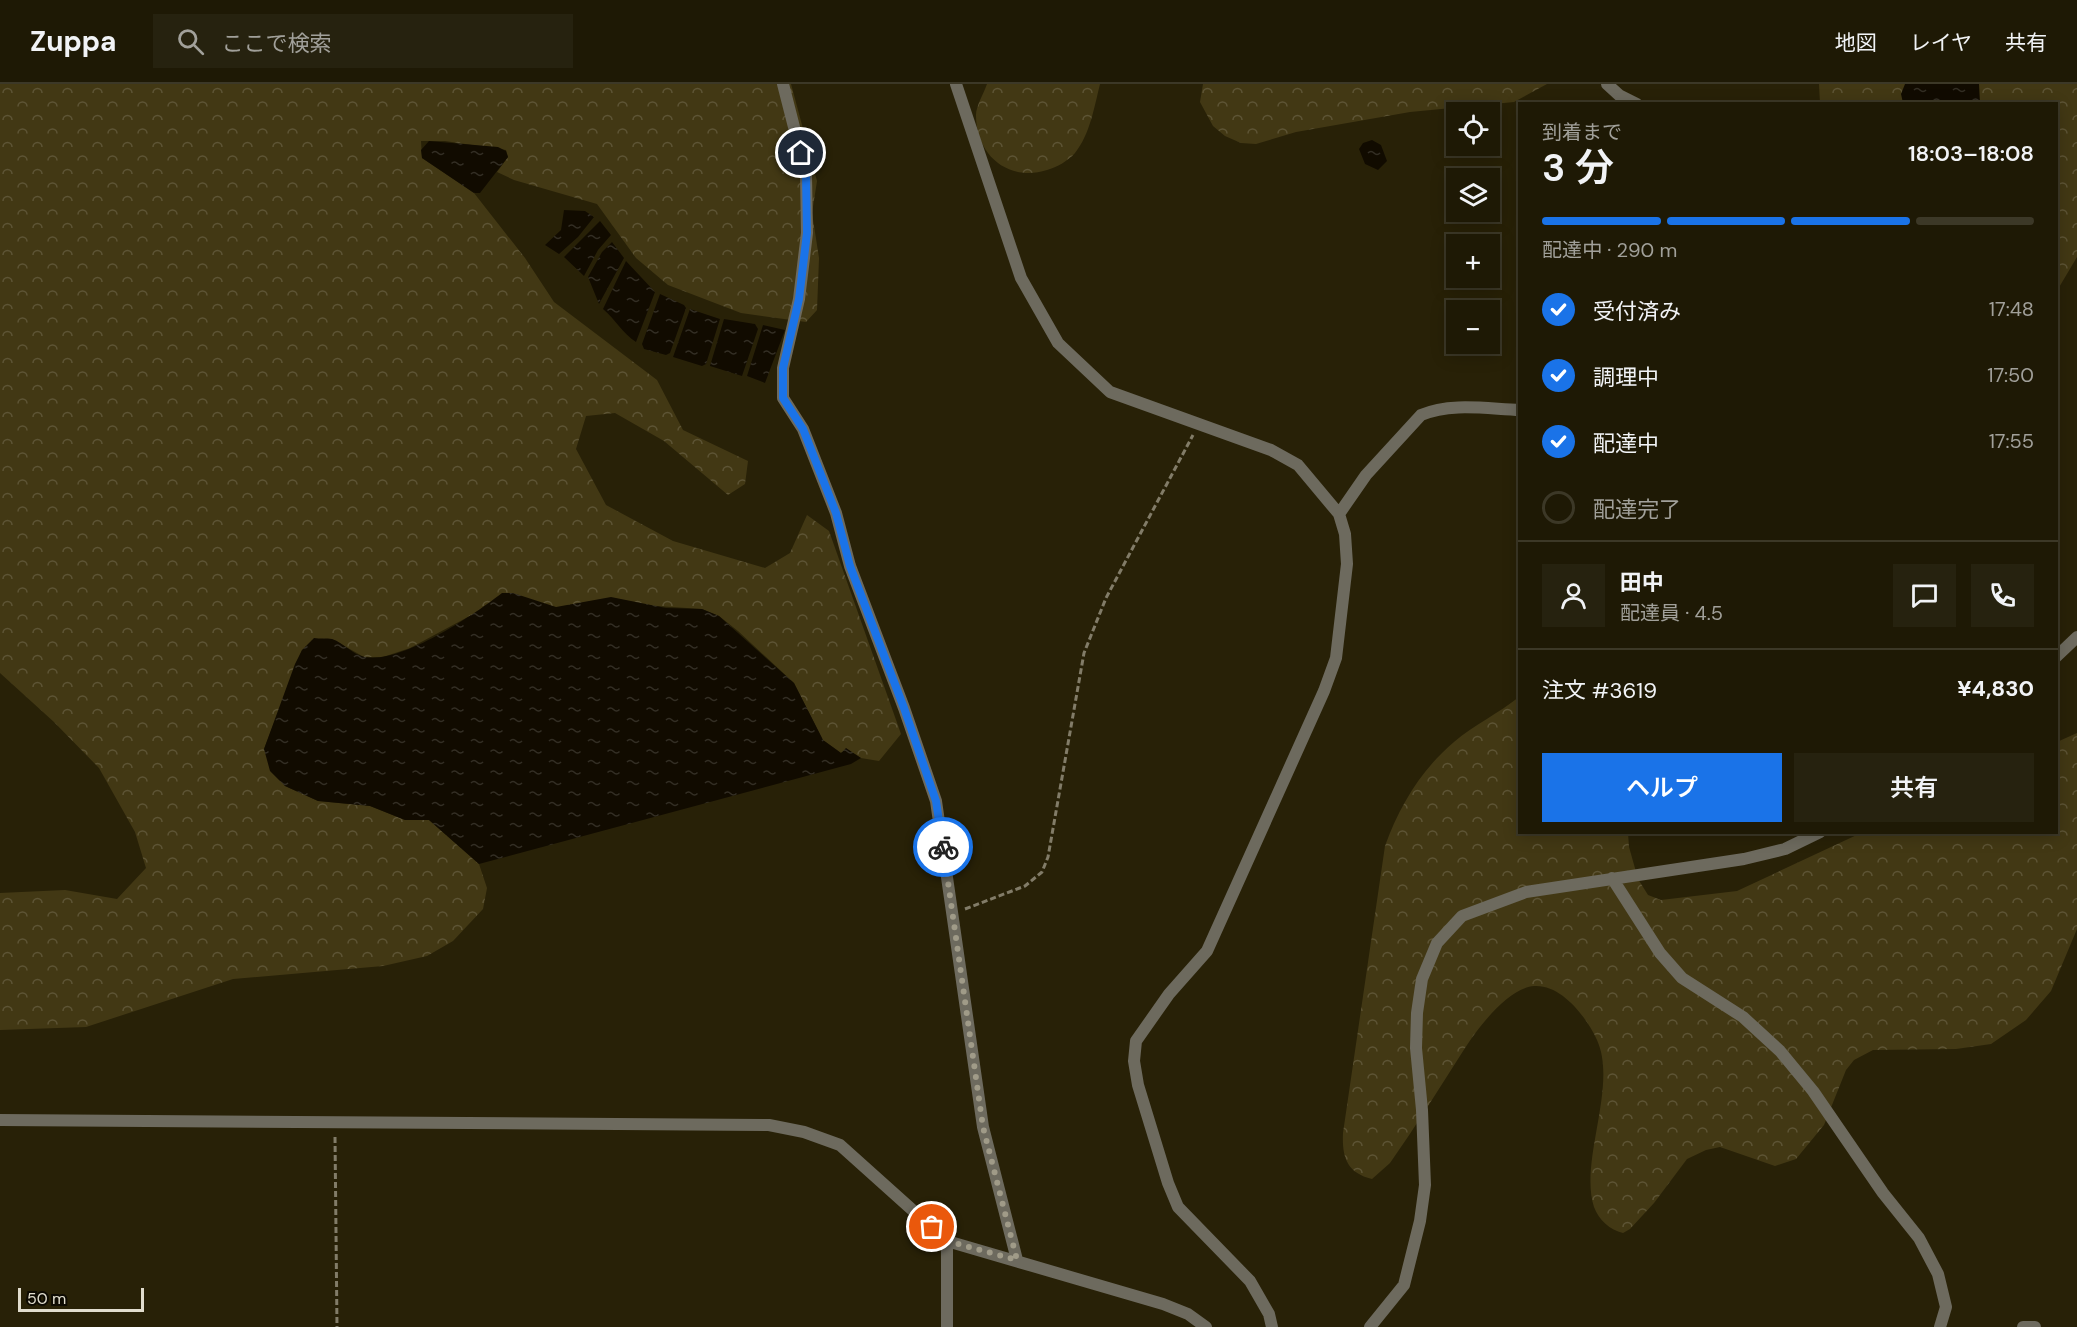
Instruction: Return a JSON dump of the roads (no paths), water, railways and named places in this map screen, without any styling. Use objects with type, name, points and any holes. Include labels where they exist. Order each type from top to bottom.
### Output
[{"type":"street","points":[[783,84],[806,174],[807,233],[799,299],[783,368],[783,398],[803,429],[836,513],[850,566],[904,708],[936,801],[983,1127],[1017,1260]]},
{"type":"street","points":[[956,84],[1021,278],[1058,343],[1110,392],[1271,450],[1298,465],[1339,514],[1346,534],[1347,564],[1336,658],[1324,691],[1207,951],[1169,994],[1136,1041],[1134,1061],[1144,1107],[1178,1207],[1250,1281],[1269,1314],[1272,1327]]},
{"type":"street","points":[[1607,84],[1619,95],[1633,102]]},
{"type":"street","points":[[1339,514],[1366,475],[1421,415],[1450,408],[1518,410]]},
{"type":"street","points":[[2058,655],[2077,637]]},
{"type":"street","points":[[1370,1327],[1404,1285],[1420,1221],[1425,1185],[1422,1110],[1416,1048],[1417,1013],[1422,979],[1437,943],[1462,916],[1526,892],[1744,859],[1785,849],[1816,834]]},
{"type":"street","points":[[1612,878],[1660,953],[1682,978],[1743,1017],[1780,1051],[1813,1091],[1883,1193],[1919,1238],[1938,1274],[1946,1307],[1940,1327]]},
{"type":"street","points":[[0,1120],[335,1120],[769,1125],[804,1132],[840,1145],[947,1241],[1163,1304],[1188,1314],[1206,1327]]},
{"type":"street","points":[[947,1241],[947,1327]]},
{"type":"street","points":[[2023,1327],[2035,1327]]},
{"type":"water","points":[[1905,84],[1979,84],[1980,102],[1903,102],[1901,94]]},
{"type":"water","points":[[1372,140],[1381,145],[1387,161],[1378,170],[1365,164],[1359,149],[1363,143]]},
{"type":"water","points":[[429,141],[498,147],[506,151],[508,157],[480,193],[474,193],[422,158],[421,150]]},
{"type":"water","points":[[564,210],[585,211],[594,217],[578,237],[559,254],[545,245],[561,230]]},
{"type":"water","points":[[600,221],[611,235],[598,250],[584,276],[564,257]]},
{"type":"water","points":[[612,242],[624,258],[599,304],[588,277],[602,252]]},
{"type":"water","points":[[626,261],[655,292],[636,342],[603,309]]},
{"type":"water","points":[[660,294],[686,308],[670,353],[666,355],[644,349],[642,344]]},
{"type":"water","points":[[690,309],[720,319],[706,364],[702,366],[673,357]]},
{"type":"water","points":[[724,319],[755,324],[758,329],[742,376],[710,366]]},
{"type":"water","points":[[763,325],[785,330],[765,383],[747,376]]},
{"type":"water","points":[[502,593],[513,593],[556,607],[611,597],[666,608],[702,609],[719,616],[794,683],[823,740],[841,753],[846,748],[861,758],[851,764],[479,864],[429,820],[405,820],[370,806],[318,801],[285,786],[270,771],[264,749],[295,664],[302,650],[314,638],[332,639],[365,657],[380,657],[398,653],[417,646],[456,625]]}]
